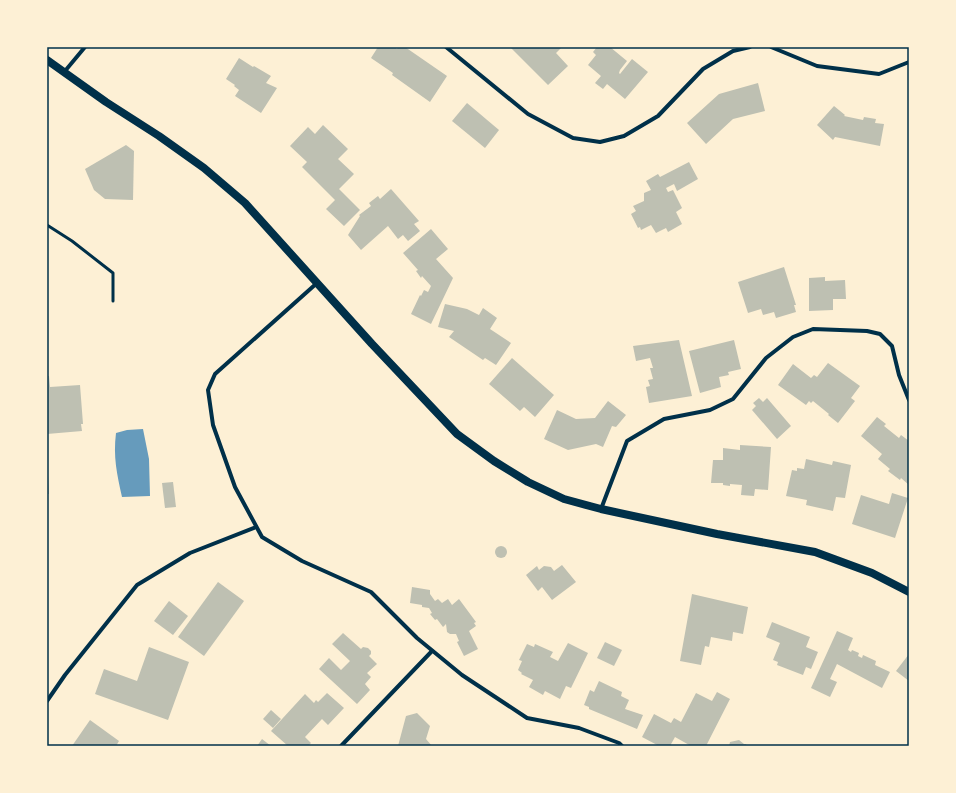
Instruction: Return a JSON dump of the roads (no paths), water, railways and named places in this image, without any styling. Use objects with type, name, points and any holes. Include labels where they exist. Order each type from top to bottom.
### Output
[{"type":"main road","points":[[47,60],[204,168],[244,203],[457,434],[494,461],[528,482],[564,498],[601,509],[717,534],[815,552],[872,573],[909,592]]},
{"type":"street","points":[[65,71],[85,47]]},
{"type":"street","points":[[446,47],[528,114],[573,138],[600,142],[624,136],[658,116],[702,69],[734,52],[750,47]]},
{"type":"street","points":[[772,47],[817,66],[879,74],[909,62]]},
{"type":"street","points":[[318,283],[215,374],[208,390],[213,425],[235,487],[262,537],[302,561],[371,592],[432,651],[462,675],[527,718],[579,728],[619,743],[622,746]]},
{"type":"street","points":[[601,509],[627,441],[664,419],[710,410],[733,399],[766,358],[793,337],[813,329],[868,331],[880,334],[892,346],[899,375],[909,400]]},
{"type":"street","points":[[47,701],[65,675],[137,585],[190,553],[256,527]]},
{"type":"street","points":[[341,746],[432,651]]},
{"type":"lane","points":[[47,225],[72,241],[113,272],[113,301]]},
{"type":"water","points":[[143,429],[149,459],[150,496],[122,497],[115,458],[116,433],[127,430]]}]
